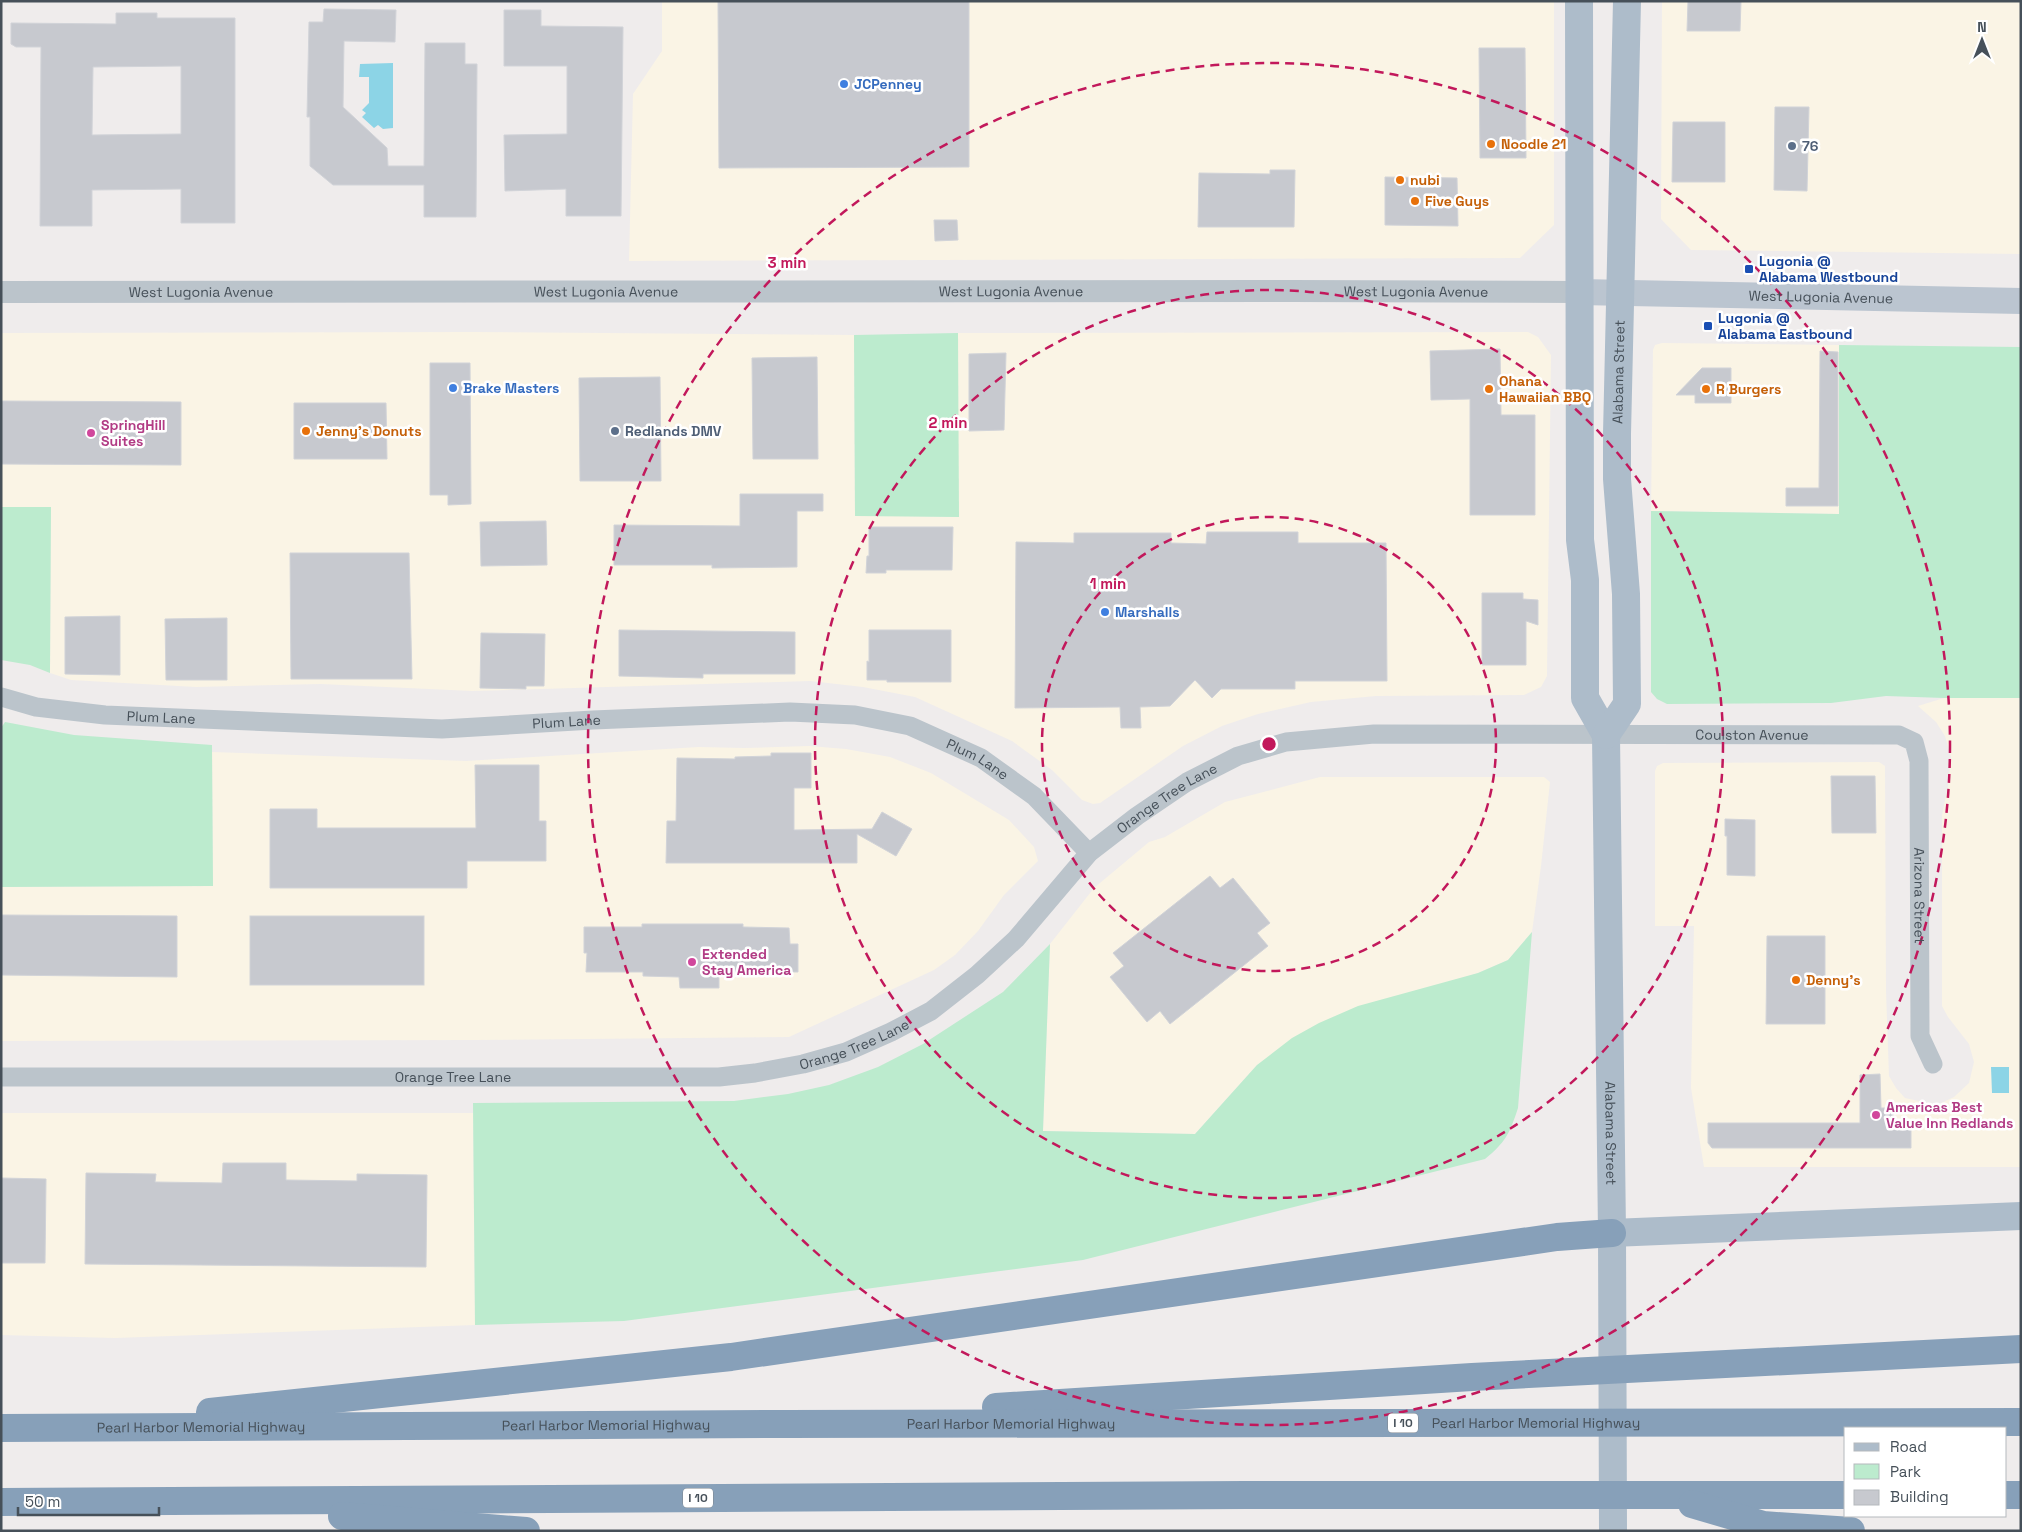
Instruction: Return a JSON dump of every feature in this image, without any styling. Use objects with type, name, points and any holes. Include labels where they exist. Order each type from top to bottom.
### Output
[{"type":"highway","points":[[54,1428],[731,1357],[1538,1240],[1612,1233]]},
{"type":"highway","points":[[786,1424],[1049,1403],[1452,1379],[2021,1349]]},
{"type":"highway","name":"Pearl Harbor Memorial Highway","points":[[1,1428],[786,1424],[2021,1422]]},
{"type":"highway","name":"I 10","points":[[1,1502],[1844,1495]]},
{"type":"highway","points":[[2007,1495],[2021,1495]]},
{"type":"highway","points":[[1665,1496],[1763,1525],[1851,1531]]},
{"type":"highway","points":[[151,1501],[526,1531]]},
{"type":"main road","name":"Alabama Street","points":[[1578,1],[1580,540],[1585,580],[1585,698],[1606,735],[1612,1233],[1612,1531]]},
{"type":"main road","name":"Alabama Street","points":[[1606,735],[1627,704],[1626,594],[1617,479],[1619,294],[1627,1]]},
{"type":"main road","name":"West Lugonia Avenue","points":[[1579,292],[2021,301]]},
{"type":"main road","points":[[1612,1233],[2021,1216]]},
{"type":"street","name":"West Lugonia Avenue","points":[[1,292],[1579,292]]},
{"type":"street","name":"Plum Lane","points":[[1,697],[36,706],[105,715],[442,729],[593,720],[790,712],[855,715],[910,726],[981,758],[1034,796],[1089,853]]},
{"type":"street","name":"Orange Tree Lane","points":[[1,1077],[719,1077],[754,1074],[803,1064],[846,1052],[891,1032],[930,1010],[977,975],[1016,939],[1089,853],[1137,816],[1187,782],[1238,756],[1286,742],[1374,734],[1606,735]]},
{"type":"street","name":"Coulston Avenue","points":[[1606,735],[1899,735]]},
{"type":"street","name":"Arizona Street","points":[[1899,735],[1914,742],[1919,761],[1920,1036],[1933,1064]]},
{"type":"shaded area","points":[[662,1],[1554,1],[1554,225],[1520,258],[629,261],[633,94],[662,51]]},
{"type":"shaded area","points":[[1662,1],[2021,1],[2021,254],[1691,250],[1661,219]]},
{"type":"shaded area","points":[[472,332],[854,335],[855,515],[958,517],[958,333],[1528,332],[1538,337],[1551,355],[1547,676],[1541,687],[1524,695],[1376,696],[1311,702],[1258,714],[1222,726],[1183,746],[1100,803],[1093,804],[1082,800],[1052,770],[1012,741],[915,697],[863,687],[810,681],[472,691],[321,684],[196,687],[71,680],[50,673],[51,507],[1,507],[1,333]]},
{"type":"shaded area","points":[[1662,343],[1839,345],[1839,514],[1651,511],[1653,350],[1655,345]]},
{"type":"shaded area","points":[[1944,698],[2021,698],[2021,1167],[1704,1167],[1691,1088],[1694,926],[1655,926],[1655,771],[1657,766],[1663,763],[1879,762],[1885,766],[1886,991],[1889,1076],[1905,1098],[1937,1105],[1954,1097],[1969,1083],[1974,1062],[1969,1044],[1942,1006],[1942,815],[1951,757],[1945,736],[1936,722],[1918,706]]},
{"type":"shaded area","points":[[809,746],[846,749],[890,757],[931,773],[1009,820],[1034,847],[1038,861],[1004,895],[978,931],[955,955],[934,970],[789,1037],[1,1041],[1,887],[213,886],[212,752],[466,761],[699,747]]},
{"type":"shaded area","points":[[1320,777],[1544,777],[1550,782],[1532,932],[1508,960],[1478,973],[1450,982],[1257,1065],[1195,1134],[1043,1131],[1050,944],[1094,888],[1149,842],[1165,837],[1225,802]]},
{"type":"shaded area","points":[[1,1113],[473,1113],[475,1325],[115,1338],[1,1335]]},
{"type":"green space","points":[[958,333],[959,517],[855,516],[854,335]]},
{"type":"green space","points":[[1839,345],[2021,347],[2021,698],[1886,696],[1831,703],[1667,704],[1657,699],[1651,692],[1651,511],[1839,514]]},
{"type":"green space","points":[[1,507],[51,507],[50,673],[30,665],[1,660]]},
{"type":"green space","points":[[5,722],[74,735],[212,745],[213,886],[1,887],[1,728]]},
{"type":"green space","points":[[1532,932],[1518,1108],[1506,1137],[1485,1159],[1083,1260],[624,1321],[475,1325],[473,1103],[734,1101],[788,1094],[829,1085],[878,1067],[923,1044],[1003,992],[1050,944],[1043,1131],[1195,1134],[1257,1065],[1292,1038],[1319,1023],[1358,1006],[1478,973],[1508,960]]},
{"type":"water","points":[[393,63],[393,128],[383,129],[378,125],[374,128],[362,117],[366,113],[362,110],[369,103],[369,77],[359,77],[360,64]]},
{"type":"water","points":[[1991,1067],[2009,1067],[2009,1093],[1992,1093]]},
{"type":"building","name":"JCPenney","points":[[718,1],[969,1],[969,167],[719,168]]},
{"type":"building","points":[[1688,1],[1741,1],[1740,31],[1687,31]]},
{"type":"building","points":[[324,9],[396,10],[395,42],[344,41],[343,107],[387,148],[388,166],[424,166],[425,43],[465,43],[465,64],[477,64],[476,217],[424,217],[424,185],[333,185],[310,166],[310,117],[307,117],[309,22],[323,22]]},
{"type":"building","points":[[504,10],[541,10],[541,26],[623,27],[621,216],[566,216],[566,189],[505,191],[504,135],[567,134],[567,66],[504,66]]},
{"type":"building","points":[[116,13],[157,13],[157,18],[235,18],[235,223],[181,223],[181,189],[92,190],[92,226],[40,226],[41,47],[16,47],[11,44],[11,23],[116,24]],"holes":[[[181,66],[181,134],[92,135],[93,67]]]},
{"type":"building","points":[[1479,48],[1525,48],[1526,158],[1480,158]]},
{"type":"building","points":[[1775,107],[1809,107],[1807,191],[1774,190]]},
{"type":"building","points":[[1673,122],[1725,122],[1725,182],[1672,182]]},
{"type":"building","points":[[1270,170],[1295,170],[1294,227],[1198,227],[1199,173],[1270,174]]},
{"type":"building","points":[[1385,177],[1457,178],[1458,226],[1385,225]]},
{"type":"building","points":[[934,220],[957,220],[958,240],[935,241]]},
{"type":"building","points":[[1500,349],[1501,415],[1535,415],[1535,515],[1470,515],[1470,399],[1431,400],[1430,351]]},
{"type":"building","points":[[1820,351],[1838,352],[1838,506],[1786,506],[1786,488],[1819,488]]},
{"type":"building","points":[[1006,353],[1004,430],[969,431],[969,354]]},
{"type":"building","points":[[817,357],[818,459],[753,459],[752,358]]},
{"type":"building","points":[[430,363],[470,363],[471,504],[448,505],[448,495],[430,495]]},
{"type":"building","name":"R Burgers","points":[[1702,368],[1731,368],[1731,403],[1695,403],[1695,395],[1676,395]]},
{"type":"building","points":[[660,377],[661,481],[580,481],[579,378]]},
{"type":"building","name":"SpringHill Suites","points":[[1,401],[181,402],[181,465],[1,464]]},
{"type":"building","points":[[294,403],[386,403],[387,459],[294,459]]},
{"type":"building","points":[[740,494],[823,494],[823,511],[797,511],[797,567],[712,568],[712,565],[614,565],[614,525],[740,526]]},
{"type":"building","points":[[546,521],[547,565],[481,566],[480,522]]},
{"type":"building","points":[[869,527],[953,527],[952,570],[886,570],[886,573],[866,573],[867,556],[869,556]]},
{"type":"building","points":[[1207,532],[1298,532],[1298,543],[1386,543],[1387,681],[1295,681],[1295,689],[1221,689],[1212,698],[1195,680],[1170,706],[1140,707],[1141,728],[1121,728],[1120,707],[1015,708],[1016,542],[1074,543],[1074,533],[1171,533],[1171,543],[1206,544]]},
{"type":"building","points":[[290,553],[409,553],[412,679],[291,679]]},
{"type":"building","points":[[1482,593],[1523,593],[1523,599],[1538,600],[1538,625],[1526,621],[1526,665],[1482,665]]},
{"type":"building","points":[[120,616],[120,675],[65,674],[65,617]]},
{"type":"building","points":[[227,618],[227,680],[166,680],[165,619]]},
{"type":"building","points":[[619,630],[795,632],[795,674],[703,674],[703,678],[619,676]]},
{"type":"building","points":[[869,630],[951,630],[951,682],[887,682],[887,680],[867,680]]},
{"type":"building","points":[[481,633],[545,634],[544,686],[526,686],[526,689],[480,688]]},
{"type":"building","points":[[771,753],[811,753],[811,788],[794,788],[794,830],[872,829],[882,812],[912,829],[896,856],[857,834],[857,863],[666,863],[667,821],[676,821],[677,758],[735,759],[735,757],[771,756]]},
{"type":"building","points":[[475,765],[539,765],[539,821],[546,821],[546,861],[467,861],[467,888],[270,888],[270,809],[317,809],[317,828],[476,828]]},
{"type":"building","points":[[1831,776],[1875,776],[1876,833],[1832,833]]},
{"type":"building","points":[[1725,819],[1755,820],[1755,876],[1727,875]]},
{"type":"building","points":[[1210,876],[1220,888],[1233,878],[1270,923],[1257,933],[1268,946],[1170,1024],[1160,1011],[1147,1022],[1110,977],[1124,966],[1113,953]]},
{"type":"building","points":[[1,915],[177,916],[177,977],[1,975]]},
{"type":"building","points":[[250,916],[424,916],[424,985],[250,985]]},
{"type":"building","name":"Extended Stay America","points":[[642,924],[743,924],[743,927],[789,928],[790,944],[798,944],[798,972],[743,972],[743,975],[719,976],[719,988],[680,988],[679,977],[643,976],[643,972],[586,972],[587,953],[584,953],[584,927],[642,927]]},
{"type":"building","name":"Denny's","points":[[1767,936],[1825,936],[1825,1024],[1766,1024]]},
{"type":"building","name":"Americas Best Value Inn Redlands","points":[[1880,1074],[1881,1108],[1893,1108],[1893,1123],[1907,1123],[1911,1129],[1911,1148],[1712,1148],[1708,1143],[1708,1123],[1860,1123],[1860,1075]]},
{"type":"building","points":[[223,1163],[286,1163],[286,1180],[357,1181],[357,1174],[427,1175],[426,1267],[85,1264],[86,1173],[156,1174],[155,1182],[222,1183]]},
{"type":"building","points":[[1,1178],[46,1179],[45,1263],[1,1263]]},
{"type":"place","name":"JCPenney","points":[[844,84]]},
{"type":"place","name":"Noodle 21","points":[[1491,144]]},
{"type":"place","name":"76","points":[[1792,146]]},
{"type":"place","name":"nubi","points":[[1400,180]]},
{"type":"place","name":"Five Guys","points":[[1415,201]]},
{"type":"place","name":"Lugonia @ Alabama Westbound","points":[[1749,269]]},
{"type":"place","name":"Lugonia @ Alabama Eastbound","points":[[1708,326]]},
{"type":"place","name":"Brake Masters","points":[[453,388]]},
{"type":"place","name":"Ohana Hawaiian BBQ","points":[[1489,389]]},
{"type":"place","name":"R Burgers","points":[[1706,389]]},
{"type":"place","name":"Jenny's Donuts","points":[[306,431]]},
{"type":"place","name":"Redlands DMV","points":[[615,431]]},
{"type":"place","name":"SpringHill Suites","points":[[91,433]]},
{"type":"place","name":"Marshalls","points":[[1105,612]]},
{"type":"place","name":"Extended Stay America","points":[[692,962]]},
{"type":"place","name":"Denny's","points":[[1796,980]]},
{"type":"place","name":"Americas Best Value Inn Redlands","points":[[1876,1115]]}]
